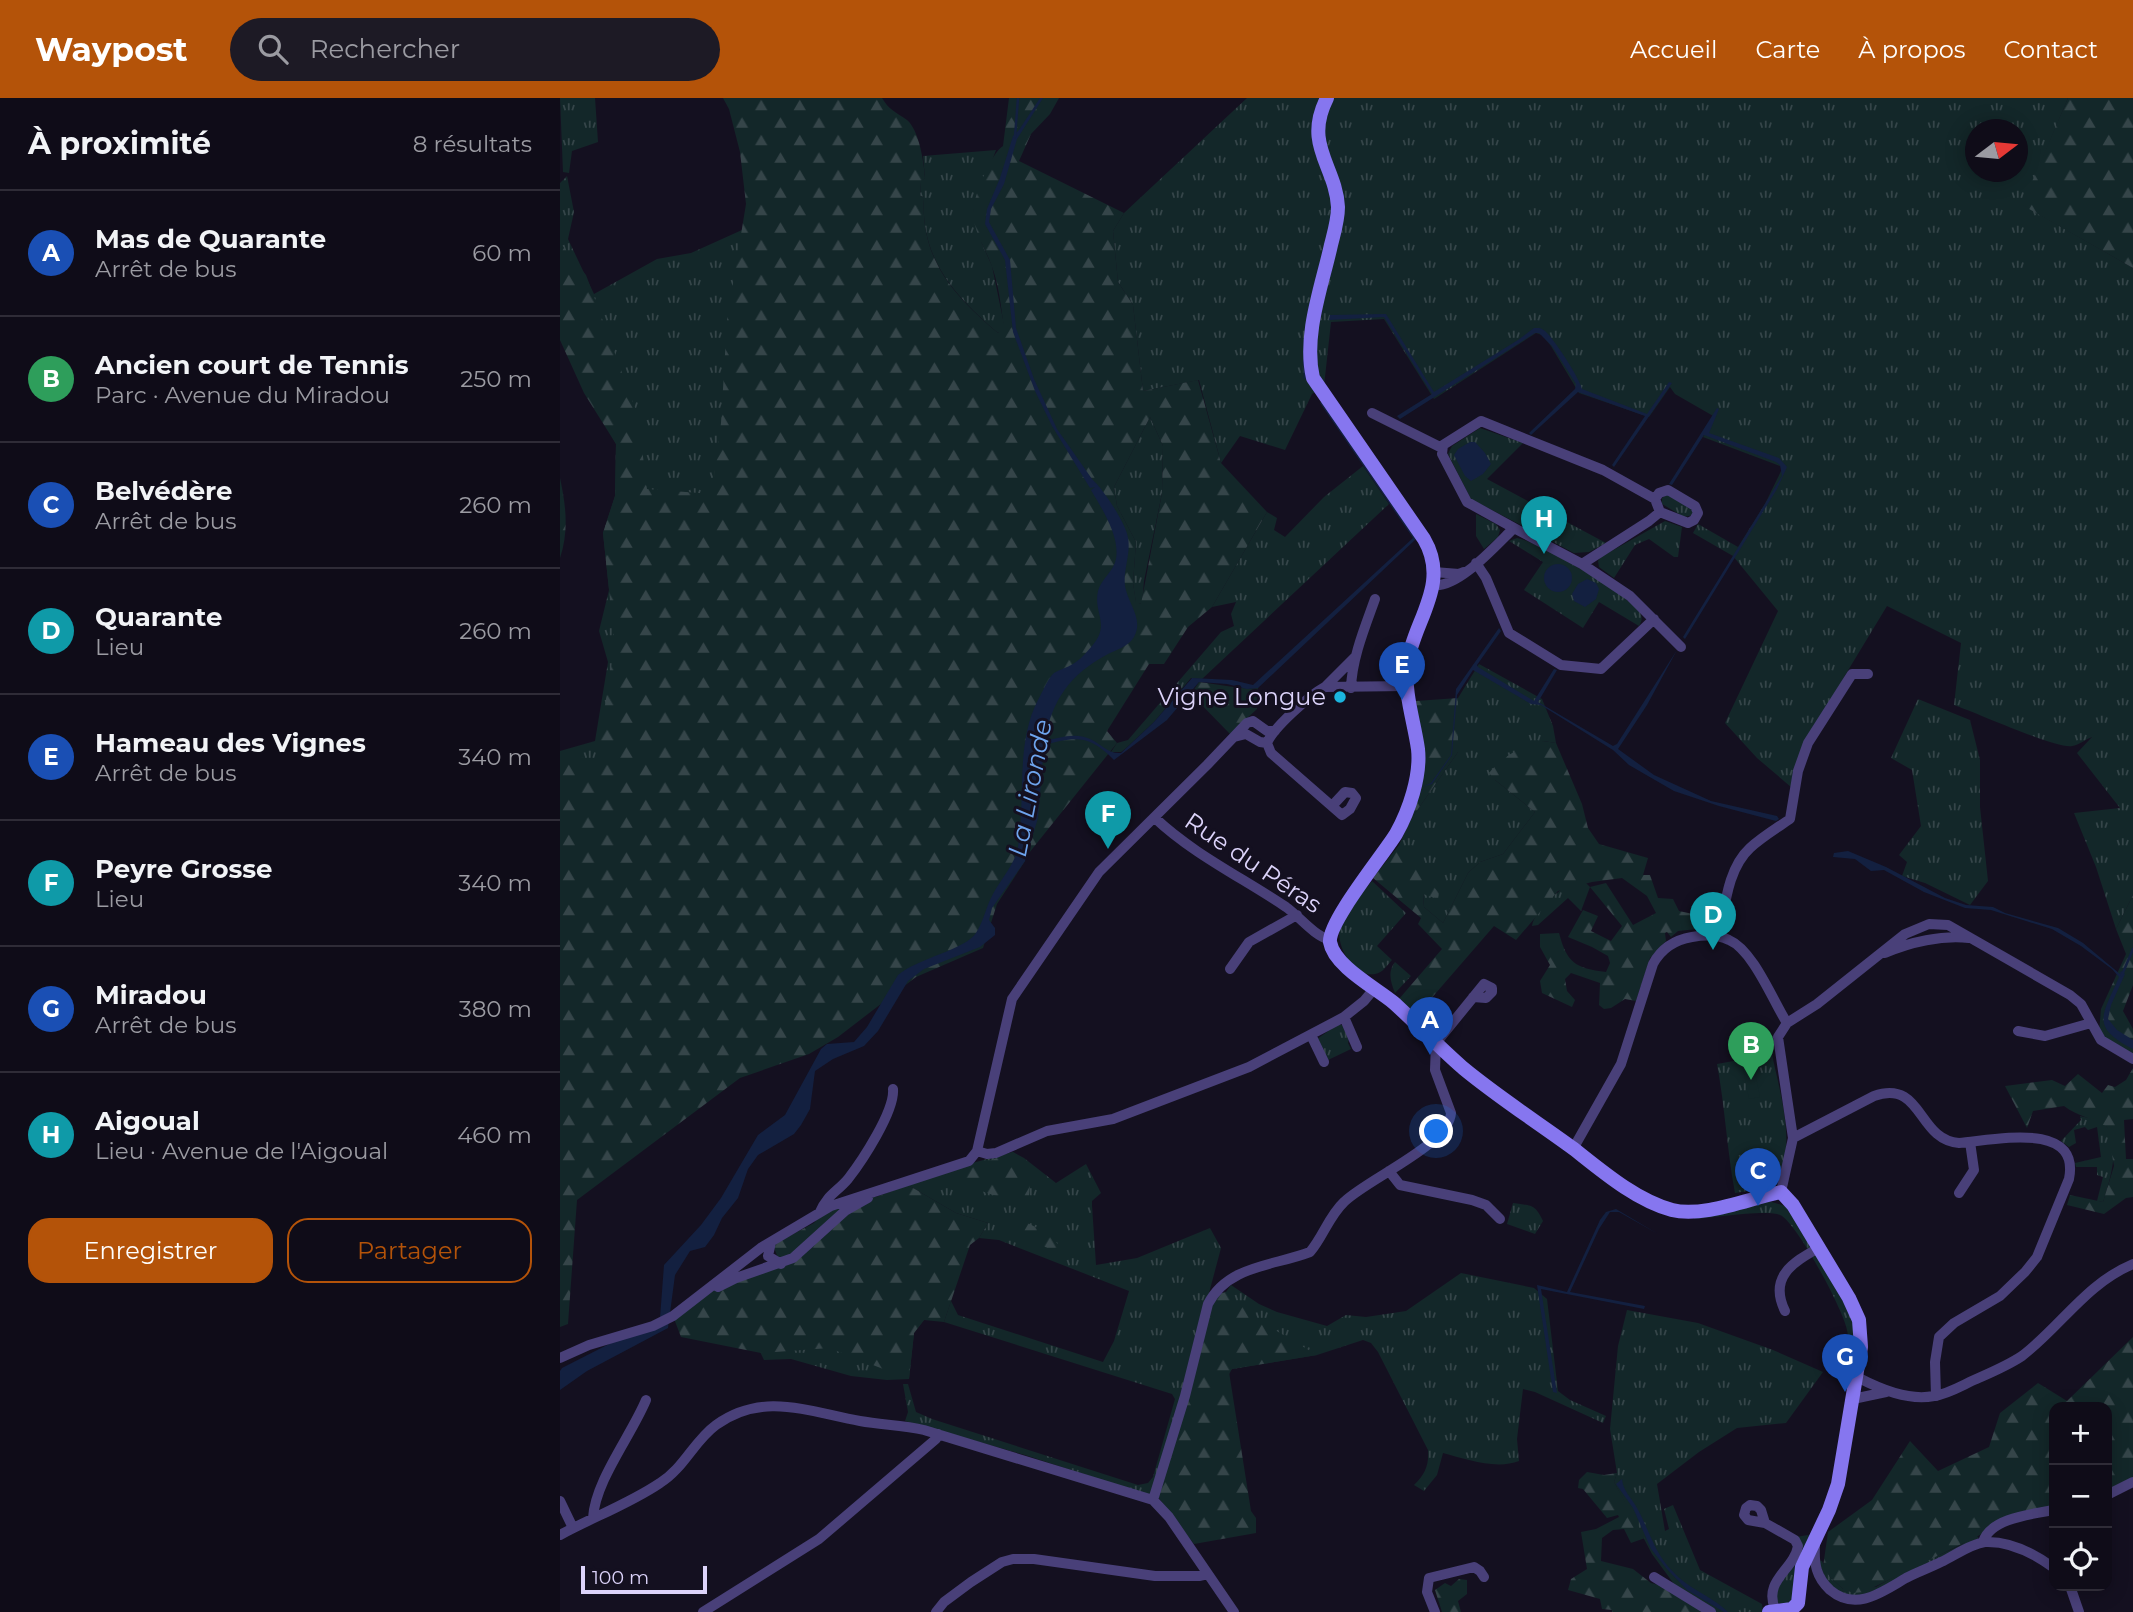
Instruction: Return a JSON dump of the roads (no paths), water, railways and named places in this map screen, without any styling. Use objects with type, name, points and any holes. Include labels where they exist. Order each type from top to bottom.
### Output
[{"type":"street","points":[[1327,98],[1320,116],[1319,139],[1338,209],[1311,349],[1313,378],[1424,539],[1432,557],[1434,578],[1408,661],[1407,686],[1418,755],[1407,812],[1383,854],[1337,920],[1330,940],[1337,956],[1397,1006],[1464,1068],[1573,1149],[1649,1201],[1672,1210],[1692,1212],[1781,1192]]},
{"type":"street","points":[[1372,413],[1442,448]]},
{"type":"street","points":[[1442,448],[1482,421],[1603,470],[1655,499],[1660,512],[1688,523],[1693,522],[1698,513],[1695,506],[1668,490],[1659,492],[1655,499]]},
{"type":"street","points":[[1442,448],[1445,462],[1467,502],[1582,564],[1630,596],[1681,647]]},
{"type":"street","points":[[1582,564],[1660,512]]},
{"type":"street","points":[[1434,578],[1443,585],[1455,580],[1514,528]]},
{"type":"street","points":[[1476,562],[1486,578],[1509,633],[1561,665],[1601,669],[1654,619]]},
{"type":"street","points":[[1351,688],[1351,674],[1375,599]]},
{"type":"street","points":[[1267,743],[1275,731],[1356,656]]},
{"type":"street","points":[[1719,936],[1732,878],[1744,854],[1790,819],[1798,771],[1808,743],[1852,674],[1868,674]]},
{"type":"street","points":[[1325,687],[1407,686]]},
{"type":"street","points":[[560,1358],[589,1345],[653,1326],[673,1316],[771,1242],[838,1203],[969,1161],[977,1151],[1007,1015],[1015,992],[1092,881],[1253,721],[1267,731],[1275,731]]},
{"type":"street","points":[[1247,728],[1260,742],[1267,743]]},
{"type":"street","points":[[1267,743],[1271,753],[1332,806]]},
{"type":"street","name":"Rue du Péras","points":[[1155,818],[1177,837],[1297,915],[1330,940]]},
{"type":"street","points":[[1230,969],[1249,942],[1297,915]]},
{"type":"street","points":[[1781,1192],[1793,1138],[1778,1037],[1787,1023],[1817,1004],[1905,934],[1935,923],[1948,925],[2070,995],[2081,1004],[2101,1040],[2133,1059]]},
{"type":"street","points":[[1573,1149],[1621,1064],[1649,974],[1658,954],[1672,943],[1684,939],[1719,936],[1731,940],[1745,952],[1787,1023]]},
{"type":"street","points":[[1881,955],[1922,942],[1955,937],[1973,939]]},
{"type":"street","points":[[977,1151],[996,1153],[1039,1134],[1113,1119],[1249,1067],[1344,1017],[1374,989]]},
{"type":"street","points":[[1153,1500],[1213,1294],[1228,1280],[1244,1272],[1310,1252],[1345,1201],[1427,1145],[1445,1129],[1451,1119],[1448,1101],[1435,1070],[1436,1043],[1473,996]]},
{"type":"street","points":[[1344,1017],[1357,1047]]},
{"type":"street","points":[[2018,1031],[2045,1036],[2091,1023]]},
{"type":"street","points":[[1311,1035],[1324,1062]]},
{"type":"street","points":[[820,1213],[827,1198],[847,1181],[866,1151],[891,1104],[892,1089]]},
{"type":"street","points":[[1793,1138],[1874,1096],[1894,1092],[1902,1094],[1910,1101],[1941,1138],[1953,1143],[2044,1138],[2057,1145],[2066,1155],[2070,1172],[2037,1256],[2000,1296],[1954,1324],[1939,1337],[1934,1362],[1936,1396]]},
{"type":"street","points":[[1959,1193],[1974,1170],[1970,1142]]},
{"type":"street","points":[[1389,1171],[1400,1185],[1472,1200],[1486,1205],[1500,1219]]},
{"type":"street","points":[[696,1298],[736,1278],[793,1258],[845,1211],[883,1189]]},
{"type":"street","points":[[1765,1522],[1794,1540],[1798,1546],[1796,1555],[1776,1583],[1771,1598],[1772,1611],[1798,1607],[1800,1576],[1837,1490],[1861,1340],[1859,1320],[1849,1298],[1820,1247],[1793,1205],[1781,1192]]},
{"type":"street","points":[[771,1242],[768,1256],[780,1264]]},
{"type":"street","points":[[1785,1311],[1780,1289],[1784,1273],[1794,1262],[1820,1247]]},
{"type":"street","points":[[1853,1399],[1878,1392],[1936,1396],[2003,1367],[2022,1356],[2091,1291],[2115,1273],[2133,1264]]},
{"type":"street","points":[[1857,1377],[1890,1392]]},
{"type":"street","points":[[593,1518],[595,1501],[602,1485],[646,1400]]},
{"type":"street","points":[[560,1535],[661,1483],[681,1465],[710,1429],[730,1416],[754,1407],[770,1405],[908,1426],[1153,1500],[1169,1517],[1234,1612]]},
{"type":"street","points":[[704,1612],[819,1539],[936,1439],[938,1434]]},
{"type":"street","points":[[2112,1492],[2133,1482]]},
{"type":"street","points":[[560,1501],[573,1528]]},
{"type":"street","points":[[1983,1542],[1986,1535],[2006,1522],[2049,1511]]},
{"type":"street","points":[[1813,1542],[1814,1562],[1823,1581],[1836,1596],[1851,1602],[1870,1600],[1917,1572],[1983,1542],[2025,1550],[2049,1565]]},
{"type":"street","points":[[936,1612],[957,1592],[985,1572],[1006,1560],[1019,1558],[1155,1576],[1208,1574]]},
{"type":"street","points":[[1435,1612],[1427,1592],[1429,1578],[1474,1567],[1485,1577]]},
{"type":"street","points":[[1800,1576],[1823,1581]]},
{"type":"street","points":[[1654,1577],[1711,1612]]},
{"type":"street","points":[[2072,1591],[2079,1612]]},
{"type":"water","name":"La Lironde","points":[[1040,98],[1043,98],[1017,139],[1004,184],[991,209],[989,222],[1010,260],[1016,328],[1034,379],[1057,429],[1108,498],[1126,532],[1129,550],[1125,586],[1137,624],[1137,630],[1129,643],[1094,662],[1065,690],[1052,713],[1044,741],[1079,736],[1112,752],[1121,753],[1154,722],[1192,678],[1232,680],[1253,685],[1413,538],[1320,403],[1322,401],[1416,539],[1258,688],[1247,689],[1199,682],[1167,720],[1114,760],[1097,746],[1082,740],[1065,740],[1044,745],[1038,818],[1025,861],[992,908],[989,920],[995,928],[995,935],[980,947],[924,969],[908,981],[878,1031],[864,1046],[833,1059],[815,1071],[810,1109],[801,1125],[794,1134],[758,1155],[748,1169],[738,1198],[722,1218],[714,1235],[705,1247],[690,1251],[675,1275],[668,1328],[587,1371],[560,1390],[562,1368],[660,1318],[664,1265],[701,1225],[721,1198],[758,1135],[785,1115],[821,1049],[827,1044],[854,1042],[867,1027],[898,975],[962,944],[976,933],[1018,847],[1026,735],[1038,700],[1052,675],[1081,658],[1098,638],[1101,625],[1098,591],[1116,559],[1113,532],[1091,490],[1095,487],[1090,488],[1052,426],[1035,391],[1013,332],[1005,260],[985,224],[987,209],[1013,136]]},
{"type":"water","points":[[1386,314],[1434,392],[1534,328],[1539,328],[1549,335],[1582,389],[1647,414],[1669,382],[1672,383],[1614,467],[1612,465],[1645,416],[1578,392],[1531,435],[1529,433],[1575,389],[1576,384],[1552,346],[1539,333],[1535,333],[1400,419],[1397,416],[1432,394],[1384,317],[1329,320],[1330,315]]},
{"type":"water","points":[[1717,408],[1719,409],[1709,433],[1779,458],[1787,467],[1777,489],[1685,639],[1683,637],[1782,476],[1780,465],[1776,462],[1704,435],[1672,485],[1669,484]]},
{"type":"water","points":[[1475,442],[1491,464],[1483,474],[1471,481],[1465,476],[1454,455],[1458,449]]},
{"type":"water","points":[[1558,564],[1568,568],[1572,578],[1568,588],[1558,592],[1548,588],[1544,578],[1548,568]]},
{"type":"water","points":[[1587,579],[1596,583],[1599,589],[1596,599],[1585,607],[1574,601],[1572,594],[1578,584]]},
{"type":"water","points":[[1499,628],[1501,631],[1478,667],[1534,701],[1554,669],[1557,670],[1538,702],[1613,746],[1617,744],[1677,650],[1647,705],[1618,749],[1654,775],[1711,801],[1777,816],[1779,819],[1776,821],[1719,806],[1674,791],[1629,765],[1613,750],[1541,705],[1531,704],[1473,670],[1457,695],[1452,755],[1432,784],[1422,787],[1431,783],[1451,755],[1456,689]]},
{"type":"water","points":[[1848,851],[1886,867],[1945,898],[1966,905],[1993,907],[2058,928],[2083,943],[2120,974],[2121,971],[2125,974],[2111,1005],[2108,1019],[2117,1030],[2133,1040],[2133,1049],[2119,1041],[2105,1026],[2105,1010],[2119,977],[2081,946],[2052,929],[1991,910],[1965,908],[1924,892],[1884,870],[1871,871],[1855,859],[1833,857],[1834,853]]},
{"type":"water","points":[[1616,1209],[1658,1234],[1619,1212],[1610,1212],[1599,1229],[1570,1292],[1645,1306],[1644,1309],[1541,1289],[1557,1393],[1553,1392],[1537,1285],[1567,1292],[1600,1220],[1606,1212]]},
{"type":"water","points":[[1622,1479],[1666,1564],[1683,1581],[1728,1612],[1687,1590],[1666,1568],[1651,1549],[1633,1508],[1616,1484]]},
{"type":"waterway","points":[[1015,137],[1018,98]]},
{"type":"waterway","points":[[1304,361],[1305,378]]},
{"type":"waterway","points":[[2122,975],[2133,949]]},
{"type":"place","name":"Aigoual","points":[[1544,554]]},
{"type":"place","name":"Vigne Longue","points":[[1340,697]]},
{"type":"place","name":"Hameau des Vignes","points":[[1402,700]]},
{"type":"place","name":"Peyre Grosse","points":[[1108,849]]},
{"type":"place","name":"Quarante","points":[[1713,950]]},
{"type":"place","name":"Mas de Quarante","points":[[1430,1055]]},
{"type":"place","name":"Ancien court de Tennis","points":[[1751,1080]]},
{"type":"place","name":"Belvédère","points":[[1758,1206]]},
{"type":"place","name":"Miradou","points":[[1845,1392]]}]
